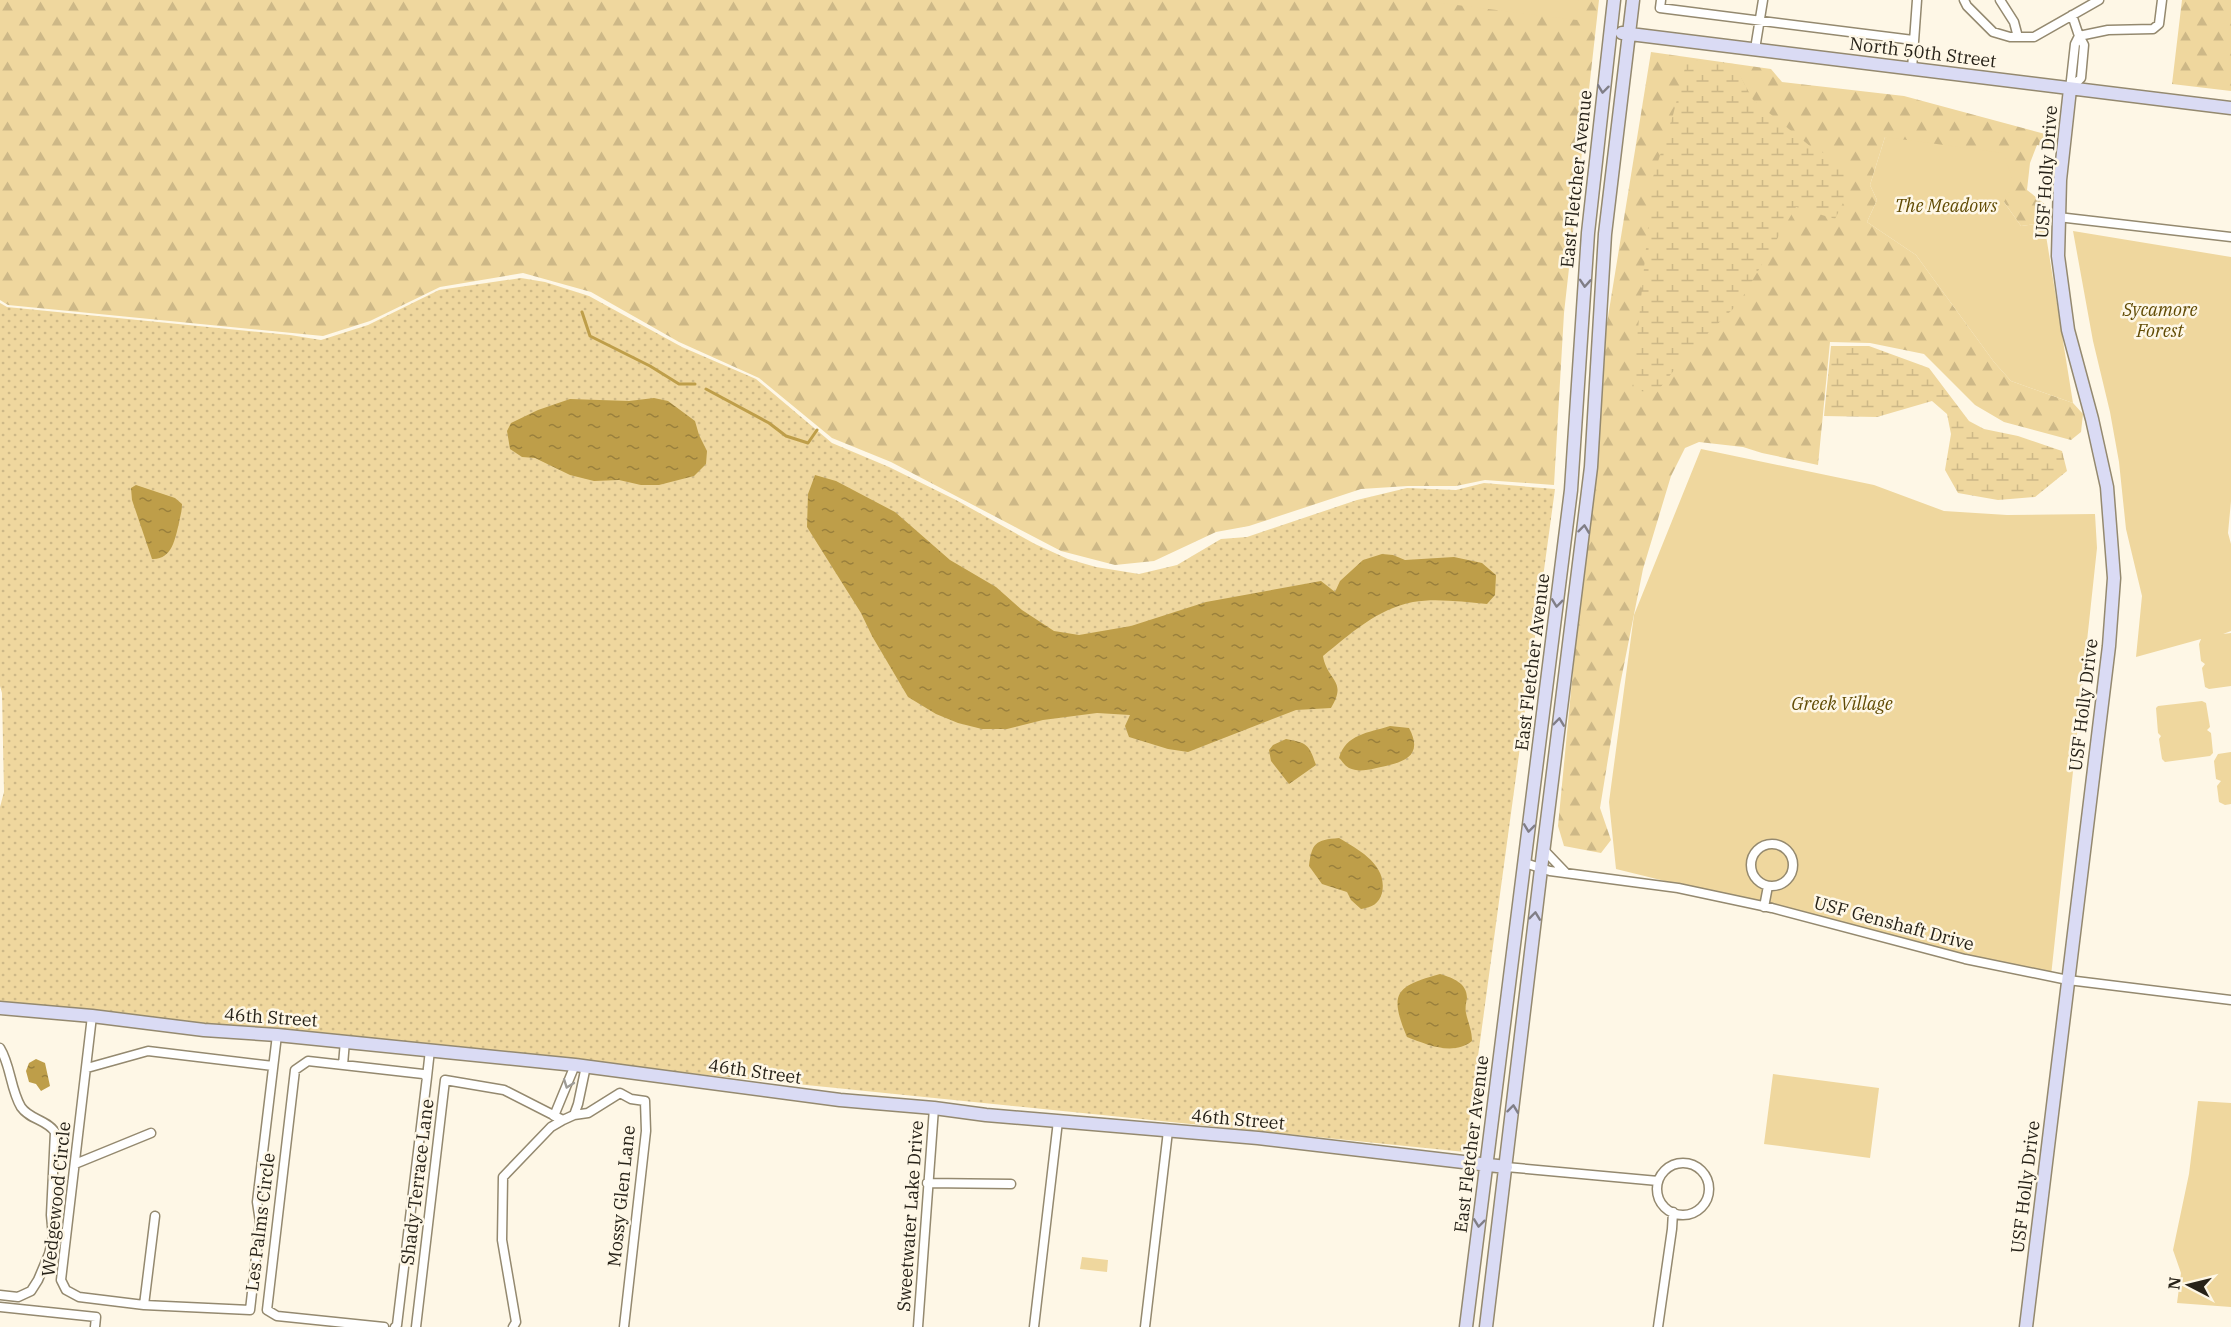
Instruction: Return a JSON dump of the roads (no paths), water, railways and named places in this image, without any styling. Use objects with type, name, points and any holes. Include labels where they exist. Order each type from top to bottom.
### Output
[{"type":"street","name":"East Fletcher Avenue","points":[[1466,1327],[1571,490],[1588,233],[1614,0]]},
{"type":"street","name":"East Fletcher Avenue","points":[[1486,1327],[1545,870],[1543,849],[1592,467],[1605,234],[1633,0]]},
{"type":"street","points":[[1661,0],[1660,8],[1913,40]]},
{"type":"street","points":[[1755,49],[1763,0]]},
{"type":"street","points":[[1912,69],[1917,0]]},
{"type":"street","points":[[1964,0],[1966,6],[1993,32],[2010,38],[2034,37],[2099,0]]},
{"type":"street","points":[[2000,0],[2014,22],[2018,37]]},
{"type":"street","points":[[2079,36],[2108,30],[2153,29],[2159,24],[2162,0]]},
{"type":"street","points":[[2070,89],[2080,78],[2084,45],[2072,15]]},
{"type":"street","name":"North 50th Street","points":[[1610,31],[2231,108]]},
{"type":"street","name":"USF Holly Drive","points":[[2026,1327],[2109,646],[2114,578],[2107,487],[2066,318],[2058,256],[2058,217],[2070,89]]},
{"type":"street","points":[[2058,217],[2231,237]]},
{"type":"street","points":[[1774,844],[1785,848],[1790,854],[1793,866],[1785,882],[1768,886],[1758,881],[1751,862],[1758,849],[1774,844]]},
{"type":"street","points":[[1543,849],[1567,873]]},
{"type":"street","name":"USF Genshaft Drive","points":[[1524,863],[1545,870],[1678,888],[1764,907],[1965,959],[2068,980],[2231,1000]]},
{"type":"street","points":[[1764,907],[1768,886]]},
{"type":"street","name":"46th Street","points":[[0,1008],[92,1016],[204,1030],[345,1041],[581,1066],[840,1100],[1300,1143],[1506,1167]]},
{"type":"street","name":"Wedgewood Circle","points":[[92,1016],[61,1280],[66,1290],[79,1297],[144,1305],[267,1310]]},
{"type":"street","points":[[250,1310],[260,1222],[257,1202],[277,1035]]},
{"type":"street","points":[[343,1065],[345,1041]]},
{"type":"street","points":[[0,1048],[11,1085],[21,1107],[31,1117],[45,1122],[55,1132],[51,1215],[53,1237],[49,1254],[31,1291],[18,1297],[0,1295]]},
{"type":"street","points":[[395,1327],[398,1325],[430,1050]]},
{"type":"street","points":[[87,1068],[148,1051],[273,1066]]},
{"type":"street","name":"Les Palms Circle","points":[[384,1327],[277,1316],[267,1310],[295,1070],[308,1061],[423,1074],[427,1077]]},
{"type":"street","points":[[574,1115],[578,1104],[581,1066]]},
{"type":"street","points":[[556,1116],[581,1066]]},
{"type":"street","name":"Shady Terrace Lane","points":[[416,1327],[446,1080],[504,1090],[556,1116]]},
{"type":"street","name":"Mossy Glen Lane","points":[[513,1327],[516,1322],[502,1240],[504,1177],[551,1126],[556,1116],[588,1113],[620,1093],[631,1099],[645,1101],[646,1131],[624,1327]]},
{"type":"street","name":"Sweetwater Lake Drive","points":[[918,1327],[934,1108]]},
{"type":"street","points":[[1034,1327],[1058,1121]]},
{"type":"street","points":[[1145,1327],[1168,1131]]},
{"type":"street","points":[[75,1164],[150,1133]]},
{"type":"street","points":[[1675,1164],[1691,1164],[1704,1174],[1709,1189],[1703,1205],[1688,1214],[1672,1212],[1659,1199],[1658,1181],[1662,1173],[1675,1164]]},
{"type":"street","points":[[1506,1167],[1658,1181]]},
{"type":"street","points":[[927,1183],[1011,1184]]},
{"type":"street","points":[[1658,1327],[1672,1228],[1672,1212]]},
{"type":"street","points":[[144,1305],[155,1216]]},
{"type":"street","points":[[0,1307],[96,1317],[96,1327]]},
{"type":"water","points":[[654,398],[668,401],[695,421],[707,451],[706,464],[694,476],[659,485],[641,485],[619,480],[594,481],[570,475],[535,458],[522,457],[510,449],[507,431],[511,423],[538,410],[570,399],[629,401]]},
{"type":"water","points":[[815,475],[836,481],[895,512],[950,560],[996,587],[1022,610],[1054,631],[1079,635],[1131,626],[1206,602],[1321,581],[1335,592],[1340,581],[1363,560],[1382,554],[1393,555],[1405,560],[1454,557],[1482,563],[1496,575],[1495,595],[1487,604],[1431,600],[1400,605],[1376,616],[1323,656],[1328,671],[1337,686],[1336,699],[1331,708],[1296,710],[1188,752],[1168,749],[1129,737],[1125,726],[1130,715],[1097,713],[1043,720],[1007,729],[982,729],[936,714],[908,697],[861,613],[807,527],[808,494]]},
{"type":"water","points":[[136,485],[175,498],[182,504],[172,547],[159,558],[152,559],[132,500],[131,488]]},
{"type":"water","points":[[1390,726],[1409,728],[1414,745],[1413,751],[1404,760],[1370,770],[1361,770],[1349,768],[1339,758],[1342,750],[1352,739]]},
{"type":"water","points":[[1286,739],[1306,746],[1316,765],[1289,784],[1271,761],[1269,750],[1273,745]]},
{"type":"water","points":[[1339,838],[1363,853],[1381,874],[1382,893],[1379,900],[1372,906],[1361,909],[1351,900],[1347,892],[1322,884],[1309,866],[1316,844]]},
{"type":"water","points":[[1440,974],[1450,977],[1465,988],[1466,1011],[1472,1041],[1457,1048],[1440,1048],[1407,1037],[1398,1010],[1400,993],[1406,987]]},
{"type":"water","points":[[36,1059],[45,1063],[50,1086],[41,1091],[36,1084],[29,1082],[26,1071],[29,1063]]},
{"type":"waterway","points":[[582,312],[590,336],[650,366],[679,384],[695,384]]},
{"type":"waterway","points":[[706,389],[769,423],[786,436],[808,443],[817,430]]},
{"type":"park label","name":"The Meadows","points":[[1946,205]]},
{"type":"park label","name":"Sycamore Forest","points":[[2160,319]]},
{"type":"park label","name":"Greek Village","points":[[1842,703]]}]
